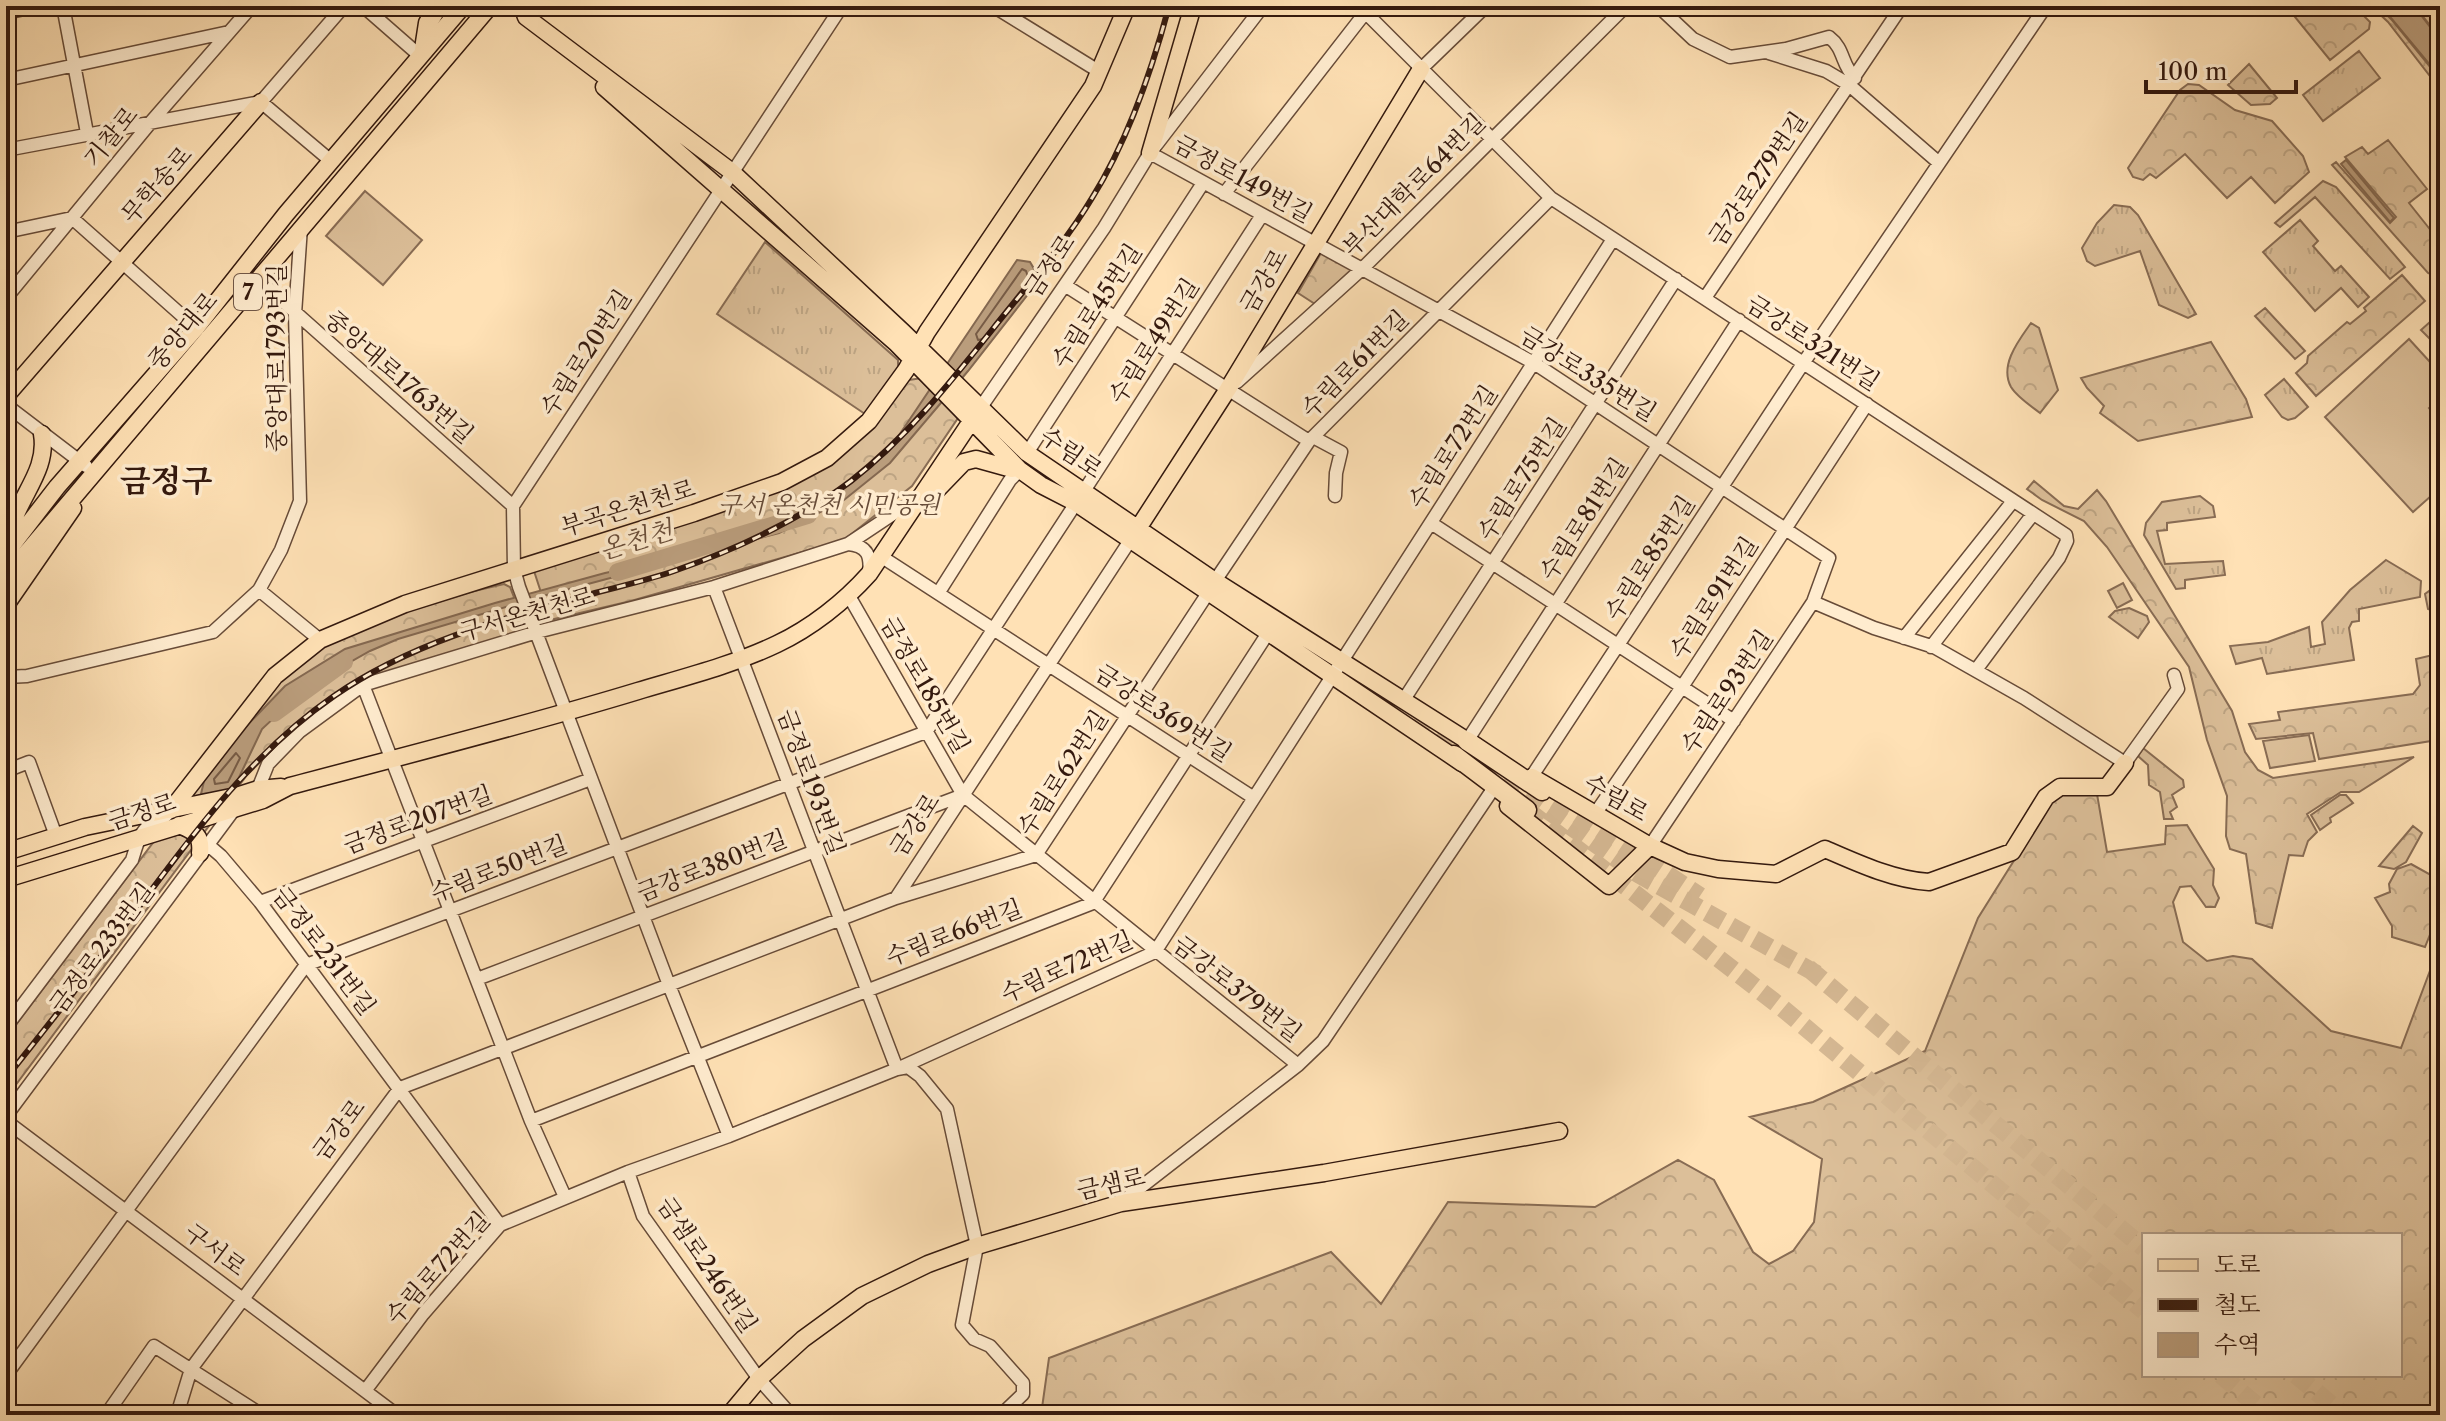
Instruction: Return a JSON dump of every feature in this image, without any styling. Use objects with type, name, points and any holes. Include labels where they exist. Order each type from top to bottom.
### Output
[{"type":"highway","points":[[421,52],[428,23],[438,6]]},
{"type":"highway","points":[[1460,748],[1537,784]]},
{"type":"highway","points":[[1460,748],[1496,791],[1527,810]]},
{"type":"main road","name":"중앙대로","points":[[6,553],[57,487],[196,328],[421,52],[463,6]]},
{"type":"main road","name":"중앙대로","points":[[6,577],[490,6]]},
{"type":"main road","name":"부곡온천천로","points":[[175,814],[275,676],[320,640],[405,604],[694,513],[782,482],[827,458],[869,421],[918,356],[1100,72],[1127,6]]},
{"type":"main road","points":[[1150,153],[1193,6]]},
{"type":"main road","name":"수림로","points":[[520,10],[732,172],[977,413],[1080,497],[1133,536],[1460,748]]},
{"type":"main road","name":"수림로","points":[[520,10],[720,190],[918,356]]},
{"type":"main road","name":"금강로","points":[[1133,536],[1228,389],[1421,69]]},
{"type":"main road","name":"무학송로","points":[[6,396],[261,102]]},
{"type":"main road","name":"수림로","points":[[977,413],[1000,452],[1020,470],[1041,485],[1080,497]]},
{"type":"main road","name":"금정로","points":[[232,805],[258,789],[290,786],[567,713],[741,659],[779,643],[849,596],[869,574],[977,413]]},
{"type":"main road","points":[[9,529],[19,503],[42,462],[45,448],[42,434]]},
{"type":"main road","points":[[919,500],[938,491],[964,462],[976,459],[1020,470]]},
{"type":"main road","points":[[9,529],[57,487]]},
{"type":"main road","points":[[6,605],[71,512],[80,490]]},
{"type":"main road","name":"수림로","points":[[1212,587],[1268,633],[1403,701],[1460,748]]},
{"type":"main road","name":"수림로","points":[[1537,784],[1685,862],[1718,869],[1776,874],[1825,849],[1914,881],[1929,882],[2012,852],[2046,797],[2060,787],[2107,787],[2125,763]]},
{"type":"main road","name":"금정로","points":[[6,852],[85,827],[263,800],[290,786]]},
{"type":"main road","name":"수림로","points":[[1496,791],[1609,886],[1650,846]]},
{"type":"main road","points":[[175,814],[198,834],[204,849]]},
{"type":"main road","name":"금정로","points":[[6,879],[159,831],[175,814]]},
{"type":"main road","name":"금샘로","points":[[729,1415],[759,1379],[803,1339],[862,1296],[928,1264],[977,1246],[1121,1203],[1324,1173],[1559,1131]]},
{"type":"street","points":[[6,13],[38,6]]},
{"type":"street","points":[[63,6],[87,133]]},
{"type":"street","name":"기찰로","points":[[6,298],[151,122],[252,6]]},
{"type":"street","name":"무학송로","points":[[261,102],[344,6]]},
{"type":"street","points":[[363,6],[421,52]]},
{"type":"street","name":"수림로20번길","points":[[513,506],[842,6]]},
{"type":"street","points":[[993,6],[1100,72]]},
{"type":"street","name":"금정로","points":[[977,413],[1066,286],[1150,153],[1263,6]]},
{"type":"street","name":"금강로","points":[[1421,69],[1486,6]]},
{"type":"street","name":"부산대학로64번길","points":[[1228,389],[1363,268],[1626,6]]},
{"type":"street","points":[[1658,6],[1693,39],[1730,57],[1829,37],[1839,45],[1852,81]]},
{"type":"street","name":"금강로279번길","points":[[1705,298],[1902,6]]},
{"type":"street","points":[[1804,362],[2046,6]]},
{"type":"street","points":[[1224,194],[1362,9],[1421,69]]},
{"type":"street","points":[[6,80],[229,32]]},
{"type":"street","points":[[1766,52],[1852,81],[1938,162]]},
{"type":"street","name":"금강로321번길","points":[[1421,69],[1551,198],[2066,535],[2067,541],[2059,558],[1976,670]]},
{"type":"street","points":[[6,150],[261,102],[331,161]]},
{"type":"street","name":"금정로149번길","points":[[1150,153],[1314,244]]},
{"type":"street","name":"수림로45번길","points":[[1027,453],[1203,183]]},
{"type":"street","name":"수림로61번길","points":[[1212,587],[1311,439],[1551,198]]},
{"type":"street","name":"수림로49번길","points":[[1080,497],[1262,215]]},
{"type":"street","points":[[6,232],[72,218],[196,328]]},
{"type":"street","name":"중앙대로1793번길","points":[[6,677],[41,673],[213,632],[259,590],[281,550],[300,501],[295,314],[301,227]]},
{"type":"street","name":"수림로72번길","points":[[365,1391],[423,1314],[500,1225],[628,1172],[729,1136],[897,1069],[1155,952],[1613,239]]},
{"type":"street","name":"금강로335번길","points":[[1314,244],[1534,363],[1829,558]]},
{"type":"street","name":"수림로75번길","points":[[1403,701],[1676,279]]},
{"type":"street","name":"중앙대로1763번길","points":[[259,280],[513,506]]},
{"type":"street","points":[[1066,286],[1228,389],[1311,439],[1341,452],[1335,496]]},
{"type":"street","name":"수림로81번길","points":[[1460,748],[1739,320]]},
{"type":"street","name":"수림로85번길","points":[[1537,784],[1619,646],[1804,362]]},
{"type":"street","name":"수림로91번길","points":[[1595,814],[1867,404]]},
{"type":"street","points":[[6,405],[95,472]]},
{"type":"street","name":"수림로","points":[[939,592],[1010,480],[1020,470]]},
{"type":"street","points":[[926,732],[1080,497]]},
{"type":"street","name":"구서온천천로","points":[[258,789],[268,764],[299,732],[363,685],[536,629],[714,587],[848,544],[919,500]]},
{"type":"street","points":[[1904,638],[2013,501]]},
{"type":"street","points":[[513,506],[514,569],[519,587],[729,1136]]},
{"type":"street","points":[[1931,647],[2033,514]]},
{"type":"street","points":[[1431,523],[1734,721]]},
{"type":"street","name":"금강로","points":[[896,898],[1133,536]]},
{"type":"street","points":[[848,544],[858,545],[867,551],[869,574]]},
{"type":"street","points":[[882,557],[1049,664]]},
{"type":"street","name":"수림로93번길","points":[[1650,846],[1813,602],[1829,558]]},
{"type":"street","name":"금정로193번길","points":[[714,587],[897,1069]]},
{"type":"street","name":"수림로62번길","points":[[896,898],[1036,855],[1212,587]]},
{"type":"street","points":[[259,590],[320,640]]},
{"type":"street","name":"금정로185번길","points":[[849,596],[963,795]]},
{"type":"street","points":[[1813,602],[1874,628],[1931,647],[1976,670],[2125,763]]},
{"type":"street","points":[[1093,903],[1268,633]]},
{"type":"street","name":"금강로369번길","points":[[1049,664],[1254,798]]},
{"type":"street","name":"수림로","points":[[2125,763],[2178,689],[2174,675]]},
{"type":"street","points":[[363,685],[531,1121],[565,1197]]},
{"type":"street","name":"수림로50번길","points":[[306,965],[926,732]]},
{"type":"street","points":[[6,771],[29,762],[56,836]]},
{"type":"street","name":"금정로207번길","points":[[260,902],[591,779]]},
{"type":"street","points":[[1121,1203],[1298,1065],[1323,1041],[1496,791]]},
{"type":"street","name":"금강로380번길","points":[[477,979],[963,795]]},
{"type":"street","name":"금강로379번길","points":[[963,795],[1093,903],[1298,1065]]},
{"type":"street","name":"금정로233번길","points":[[6,1118],[204,849],[232,805]]},
{"type":"street","points":[[6,1027],[132,860],[139,838],[148,826],[175,814]]},
{"type":"street","name":"금정로231번길","points":[[204,849],[260,902],[500,1225]]},
{"type":"street","points":[[400,1088],[896,898]]},
{"type":"street","name":"수림로66번길","points":[[531,1121],[1093,903]]},
{"type":"street","points":[[6,1375],[306,965]]},
{"type":"street","points":[[897,1069],[908,1067],[920,1076],[947,1109],[977,1246],[962,1325],[974,1339],[990,1346],[1023,1383],[1023,1394],[1001,1415]]},
{"type":"street","name":"금강로","points":[[177,1415],[191,1369],[400,1088]]},
{"type":"street","name":"구서로","points":[[6,1118],[397,1415]]},
{"type":"street","name":"금샘로246번길","points":[[628,1172],[643,1216],[759,1379],[791,1415]]},
{"type":"street","points":[[106,1415],[154,1346],[262,1415]]},
{"type":"green space","points":[[2286,6],[2354,6],[2370,22],[2369,29],[2330,60]]},
{"type":"green space","points":[[2371,6],[2378,6],[2392,20],[2440,79],[2440,89],[2388,22]]},
{"type":"green space","points":[[2425,6],[2440,6],[2440,38],[2418,10]]},
{"type":"green space","points":[[2359,51],[2380,78],[2323,121],[2303,95]]},
{"type":"green space","points":[[2249,64],[2277,98],[2270,104],[2251,105],[2228,85]]},
{"type":"green space","points":[[2188,84],[2199,85],[2235,110],[2272,121],[2303,156],[2309,172],[2275,203],[2251,177],[2227,198],[2185,154],[2156,178],[2150,174],[2143,180],[2133,177],[2128,168],[2180,90]]},
{"type":"green space","points":[[2388,140],[2427,189],[2409,203],[2440,242],[2440,278],[2428,273],[2332,165],[2336,162],[2390,223],[2396,217],[2345,157],[2362,147],[2368,154]]},
{"type":"green space","points":[[2323,181],[2336,187],[2405,267],[2390,279],[2315,197],[2280,227],[2275,223]]},
{"type":"green space","points":[[365,191],[422,240],[383,285],[326,236]]},
{"type":"green space","points":[[2114,205],[2130,207],[2138,215],[2196,314],[2188,318],[2159,305],[2140,251],[2095,266],[2087,261],[2082,248],[2097,223]]},
{"type":"green space","points":[[2300,220],[2318,241],[2313,246],[2335,271],[2341,266],[2369,297],[2358,307],[2341,288],[2315,311],[2263,252]]},
{"type":"green space","points":[[765,242],[898,360],[898,372],[865,414],[717,314]]},
{"type":"green space","points":[[1321,253],[1352,269],[1315,304],[1298,293]]},
{"type":"green space","points":[[2402,275],[2425,301],[2316,396],[2296,373],[2307,363],[2308,356],[2347,322],[2350,324],[2366,311],[2364,308]]},
{"type":"green space","points":[[2265,308],[2305,351],[2295,359],[2255,316]]},
{"type":"green space","points":[[2440,313],[2440,349],[2421,330]]},
{"type":"green space","points":[[2031,323],[2039,328],[2058,390],[2040,413],[2011,387],[2007,370],[2012,353]]},
{"type":"green space","points":[[2409,339],[2440,373],[2440,398],[2429,408],[2440,421],[2440,488],[2413,512],[2325,417]]},
{"type":"green space","points":[[2211,342],[2246,399],[2252,417],[2138,441],[2100,413],[2104,406],[2081,378]]},
{"type":"green space","name":"구서 온천천 시민공원","points":[[922,378],[955,410],[958,418],[912,486],[844,540],[631,601],[550,620],[534,571],[626,543],[793,482],[872,423],[909,380]]},
{"type":"green space","points":[[2284,379],[2308,407],[2288,420],[2265,395]]},
{"type":"green space","points":[[2034,481],[2064,506],[2078,509],[2097,490],[2106,501],[2232,711],[2245,752],[2258,770],[2273,778],[2414,757],[2359,792],[2341,792],[2307,814],[2317,832],[2308,841],[2303,856],[2289,855],[2272,928],[2256,923],[2246,854],[2230,849],[2226,836],[2227,796],[2207,740],[2189,667],[2107,547],[2084,521],[2027,489]]},
{"type":"green space","points":[[2200,496],[2213,506],[2215,517],[2167,523],[2167,530],[2157,531],[2165,564],[2223,561],[2225,575],[2185,580],[2185,588],[2176,589],[2144,535],[2146,523],[2162,502]]},
{"type":"green space","points":[[2386,560],[2421,581],[2420,597],[2359,609],[2359,621],[2352,622],[2349,628],[2354,660],[2267,674],[2262,658],[2236,664],[2230,646],[2268,642],[2309,627],[2311,647],[2325,644],[2322,622],[2350,590]]},
{"type":"green space","points":[[2123,583],[2132,600],[2117,608],[2108,591]]},
{"type":"green space","points":[[2440,583],[2440,613],[2428,609],[2425,594]]},
{"type":"green space","points":[[504,584],[510,587],[524,623],[523,632],[380,676],[285,738],[247,775],[6,1098],[6,1038],[282,676],[312,652],[383,619]]},
{"type":"green space","points":[[2129,608],[2147,616],[2149,622],[2138,638],[2109,617],[2115,611]]},
{"type":"green space","points":[[2440,636],[2440,732],[2431,741],[2319,759],[2313,733],[2256,739],[2249,724],[2280,720],[2278,712],[2413,694],[2420,685],[2416,659],[2433,655],[2433,639]]},
{"type":"green space","points":[[2309,735],[2315,761],[2270,768],[2263,741]]},
{"type":"green space","points":[[2143,748],[2183,780],[2184,787],[2172,795],[2177,807],[2170,812],[2173,819],[2164,819],[2160,792],[2149,785],[2148,765],[2138,756]]},
{"type":"green space","points":[[2064,794],[2097,794],[2107,852],[2165,844],[2166,826],[2187,825],[2214,869],[2213,885],[2219,898],[2215,907],[2206,907],[2191,886],[2180,887],[2173,902],[2183,942],[2207,961],[2233,956],[2252,959],[2331,1031],[2401,1048],[2440,944],[2440,1415],[1041,1415],[1049,1358],[1331,1252],[1381,1304],[1448,1202],[1595,1207],[1678,1160],[1714,1180],[1753,1252],[1769,1264],[1793,1251],[1814,1222],[1822,1159],[1750,1117],[1813,1102],[1925,1051],[1978,918],[2050,803]]},
{"type":"green space","points":[[2340,795],[2346,795],[2353,803],[2330,818],[2331,822],[2320,830],[2311,815]]},
{"type":"green space","points":[[2413,826],[2422,833],[2406,862],[2394,869],[2379,866]]},
{"type":"green space","points":[[2411,864],[2440,880],[2440,925],[2433,927],[2425,947],[2392,937],[2392,926],[2375,898],[2390,892],[2389,884],[2397,869]]},
{"type":"water","points":[[2381,6],[2412,6],[2417,10],[2440,40],[2440,77]]},
{"type":"water","points":[[2346,160],[2394,218],[2390,222],[2341,164]]},
{"type":"water","name":"온천천","points":[[1017,260],[1030,262],[1040,279],[890,463],[844,500],[779,533],[543,596],[398,639],[370,651],[308,686],[262,729],[232,792],[201,794],[205,777],[233,740],[285,686],[345,649],[605,573],[719,549],[802,516],[887,453]]},
{"type":"waterway","name":"온천천","points":[[618,572],[808,515]]},
{"type":"waterway","name":"온천천","points":[[274,713],[344,662]]},
{"type":"tunnel","points":[[1416,717],[1638,874],[1817,974]]},
{"type":"tunnel","points":[[1555,800],[1700,896]]},
{"type":"tunnel","points":[[1527,810],[1781,1007],[2142,1309]]},
{"type":"tunnel","points":[[1808,968],[2142,1246]]},
{"type":"tunnel","points":[[2223,1377],[2268,1415]]},
{"type":"tunnel","points":[[2298,1377],[2344,1415]]},
{"type":"railway","points":[[6,1078],[227,794],[277,742],[334,696],[364,677],[427,646],[527,612],[664,574],[744,543],[831,495],[890,447],[960,370],[1081,215],[1105,176],[1127,130],[1155,55],[1169,6]]},
{"type":"district","name":"금정구","points":[[166,481]]}]
